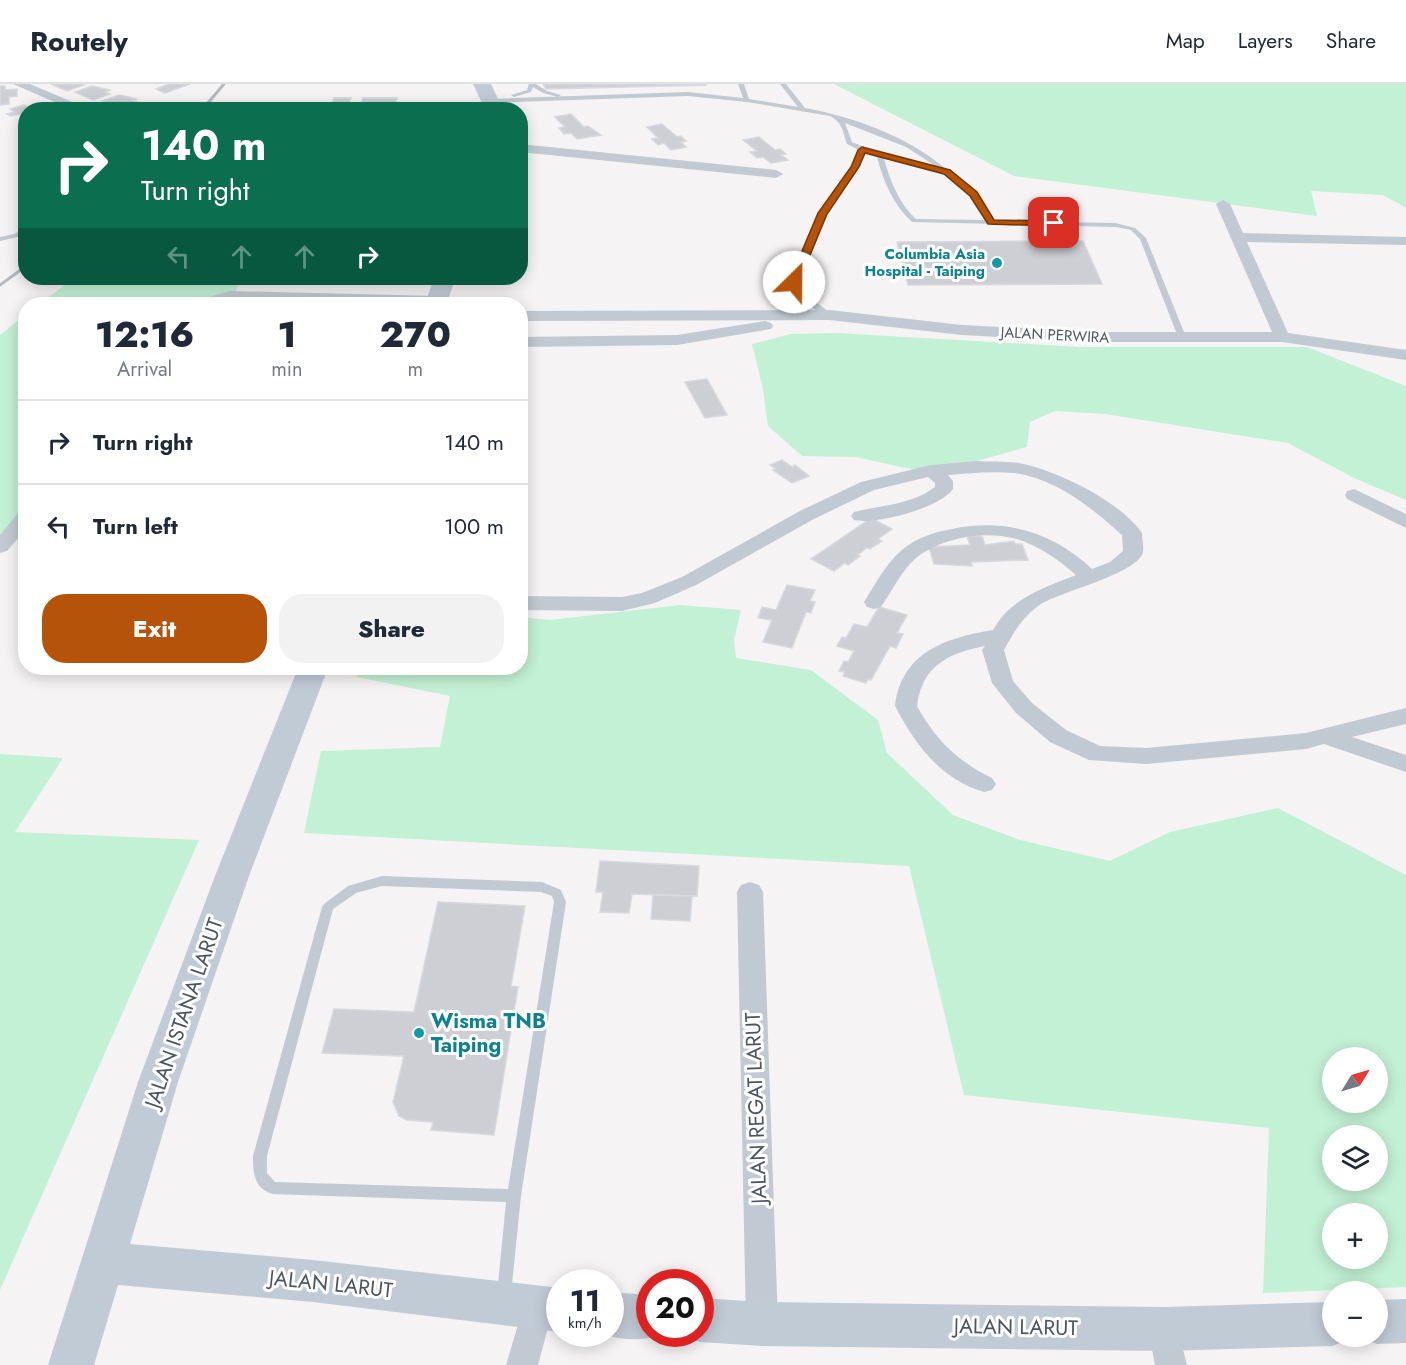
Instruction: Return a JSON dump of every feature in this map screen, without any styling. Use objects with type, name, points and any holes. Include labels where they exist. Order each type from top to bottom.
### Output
[{"type":"main road","name":"JALAN ISTANA LARUT","points":[[71,1365],[158,1082],[232,876],[310,675]]},
{"type":"main road","name":"JALAN LARUT","points":[[102,1263],[313,1281],[533,1307]]},
{"type":"main road","name":"JALAN LARUT","points":[[714,1321],[1168,1347],[1322,1325]]},
{"type":"main road","points":[[1388,1322],[1406,1322]]},
{"type":"street","points":[[19,84],[65,102]]},
{"type":"street","points":[[528,149],[776,174]]},
{"type":"street","points":[[1223,204],[1282,337]]},
{"type":"street","points":[[1236,237],[1406,241]]},
{"type":"street","points":[[226,297],[259,297]]},
{"type":"street","name":"JALAN PERWIRA","points":[[528,316],[829,315],[962,330],[1095,337],[1282,337],[1406,355]]},
{"type":"street","name":"JALAN PERWIRA","points":[[528,342],[677,340],[829,315]]},
{"type":"street","points":[[528,603],[622,604],[648,598],[689,580],[807,515],[868,486],[931,471],[976,466],[1017,468],[1057,481],[1096,502],[1132,533],[1133,553],[1117,566],[1035,599],[1009,621],[993,650],[1003,683],[1023,708],[1058,736],[1097,753],[1146,756],[1306,741],[1406,716]]},
{"type":"street","points":[[861,516],[903,508],[935,497],[944,489],[944,481],[931,471]]},
{"type":"street","points":[[1354,495],[1406,522]]},
{"type":"street","points":[[0,547],[18,526]]},
{"type":"street","points":[[874,602],[908,554],[929,540],[958,533],[992,531],[1023,535],[1052,548],[1076,564],[1089,577]]},
{"type":"street","points":[[984,784],[969,777],[940,757],[920,732],[906,706],[911,681],[925,665],[950,648],[969,640],[1001,636]]},
{"type":"street","points":[[1324,736],[1406,764]]},
{"type":"street","name":"JALAN REGAT LARUT","points":[[750,892],[762,1324]]},
{"type":"street","points":[[522,1365],[533,1307]]},
{"type":"lane","points":[[494,95],[529,91],[532,84],[552,94],[574,97]]},
{"type":"lane","points":[[741,84],[747,100]]},
{"type":"lane","points":[[783,84],[803,110]]},
{"type":"lane","points":[[494,95],[574,97],[688,94],[747,100],[841,119],[896,138],[930,156],[974,194],[992,222]]},
{"type":"lane","points":[[841,119],[845,125],[849,143],[862,150],[947,172]]},
{"type":"lane","points":[[829,315],[810,302],[794,282],[823,213],[855,167],[862,150]]},
{"type":"lane","points":[[880,156],[891,187],[914,221],[924,223],[1116,225],[1133,229],[1143,238],[1182,337]]},
{"type":"lane","points":[[0,239],[18,235]]},
{"type":"lane","points":[[514,1196],[272,1188],[260,1175],[260,1156],[328,907],[352,889],[382,881],[542,887],[557,893],[560,903],[514,1196],[533,1307]]},
{"type":"green space","points":[[834,84],[1406,84],[1406,208],[1383,195],[1311,191],[1317,216],[1014,176]]},
{"type":"green space","points":[[65,285],[238,285],[235,292],[223,293],[216,297],[49,297]]},
{"type":"green space","points":[[18,321],[18,520],[0,542],[0,335]]},
{"type":"green space","points":[[837,333],[1079,347],[1307,347],[1406,386],[1406,500],[1354,478],[1288,443],[1105,414],[1055,411],[1030,422],[1027,447],[977,461],[915,470],[856,457],[802,456],[768,426],[763,389],[752,344],[791,334]]},
{"type":"green space","points":[[680,605],[741,610],[734,640],[736,658],[811,670],[878,720],[887,753],[953,815],[1020,840],[1110,861],[1170,832],[1278,808],[1406,875],[1406,1287],[1388,1288],[1388,1281],[1322,1281],[1322,1291],[1263,1293],[1269,1128],[964,1095],[909,866],[304,833],[321,751],[440,747],[450,696],[357,677],[357,675],[528,675],[528,618],[550,620]]},
{"type":"green space","points":[[0,754],[63,758],[15,832],[199,840],[0,1290]]},
{"type":"building","points":[[51,84],[82,84],[84,85],[67,91]]},
{"type":"building","points":[[169,84],[190,84],[165,93],[156,89]]},
{"type":"building","points":[[543,84],[705,84],[706,85],[546,89]]},
{"type":"building","points":[[0,86],[5,86],[5,90],[17,89],[17,96],[9,97],[9,104],[0,105]]},
{"type":"building","points":[[92,86],[110,90],[105,92],[110,94],[93,100],[75,92]]},
{"type":"building","points":[[119,95],[137,99],[132,100],[137,102],[102,101]]},
{"type":"building","points":[[334,98],[351,98],[349,102],[332,102]]},
{"type":"building","points":[[363,98],[397,98],[396,102],[361,102]]},
{"type":"building","points":[[18,107],[18,114],[11,116],[7,114],[15,112],[10,109]]},
{"type":"building","points":[[571,114],[584,127],[588,126],[601,135],[577,139],[571,133],[564,134],[559,128],[565,127],[555,117]]},
{"type":"building","points":[[662,124],[677,137],[681,136],[686,141],[681,142],[686,147],[671,150],[664,143],[658,145],[652,139],[658,138],[647,127]]},
{"type":"building","points":[[759,137],[775,150],[780,149],[786,154],[781,155],[788,160],[771,163],[763,157],[757,158],[750,152],[757,151],[743,140]]},
{"type":"building","name":"Columbia Asia Hospital - Taiping","points":[[1083,241],[1102,284],[908,285],[897,242]]},
{"type":"building","points":[[707,379],[727,415],[705,418],[685,382]]},
{"type":"building","points":[[782,460],[792,467],[795,465],[809,476],[792,483],[773,470],[776,469],[770,465]]},
{"type":"building","points":[[871,518],[892,529],[878,539],[882,541],[857,555],[860,556],[848,565],[845,563],[834,571],[811,559]]},
{"type":"building","points":[[967,536],[982,536],[985,545],[1014,541],[1015,544],[1022,544],[1028,560],[971,562],[972,566],[934,564],[929,547],[970,545]]},
{"type":"building","points":[[787,585],[815,590],[810,601],[815,602],[811,613],[806,612],[792,648],[763,642],[772,620],[758,618],[762,607],[776,610]]},
{"type":"building","points":[[879,607],[907,615],[897,633],[903,634],[896,648],[890,646],[871,680],[868,679],[866,683],[843,676],[845,672],[839,671],[844,661],[848,662],[854,651],[837,646],[842,637],[846,638],[854,624],[867,627]]},
{"type":"building","points":[[600,861],[699,866],[697,896],[632,894],[629,913],[600,912],[603,892],[596,892]]},
{"type":"building","points":[[653,895],[692,896],[690,921],[651,919]]},
{"type":"building","name":"Wisma TNB Taiping","points":[[438,902],[525,906],[511,986],[518,987],[494,1135],[431,1130],[433,1122],[407,1120],[399,1116],[393,1102],[404,1056],[322,1053],[334,1009],[414,1012]]},
{"type":"railway","points":[[209,102],[224,84]]},
{"type":"railway","points":[[0,285],[18,272]]},
{"type":"place","name":"Columbia Asia Hospital - Taiping","points":[[997,263]]},
{"type":"place","name":"Wisma TNB Taiping","points":[[419,1033]]},
{"type":"route","points":[[794,282],[823,213],[855,167],[862,150],[947,172],[974,194],[992,222],[1054,223]]}]
